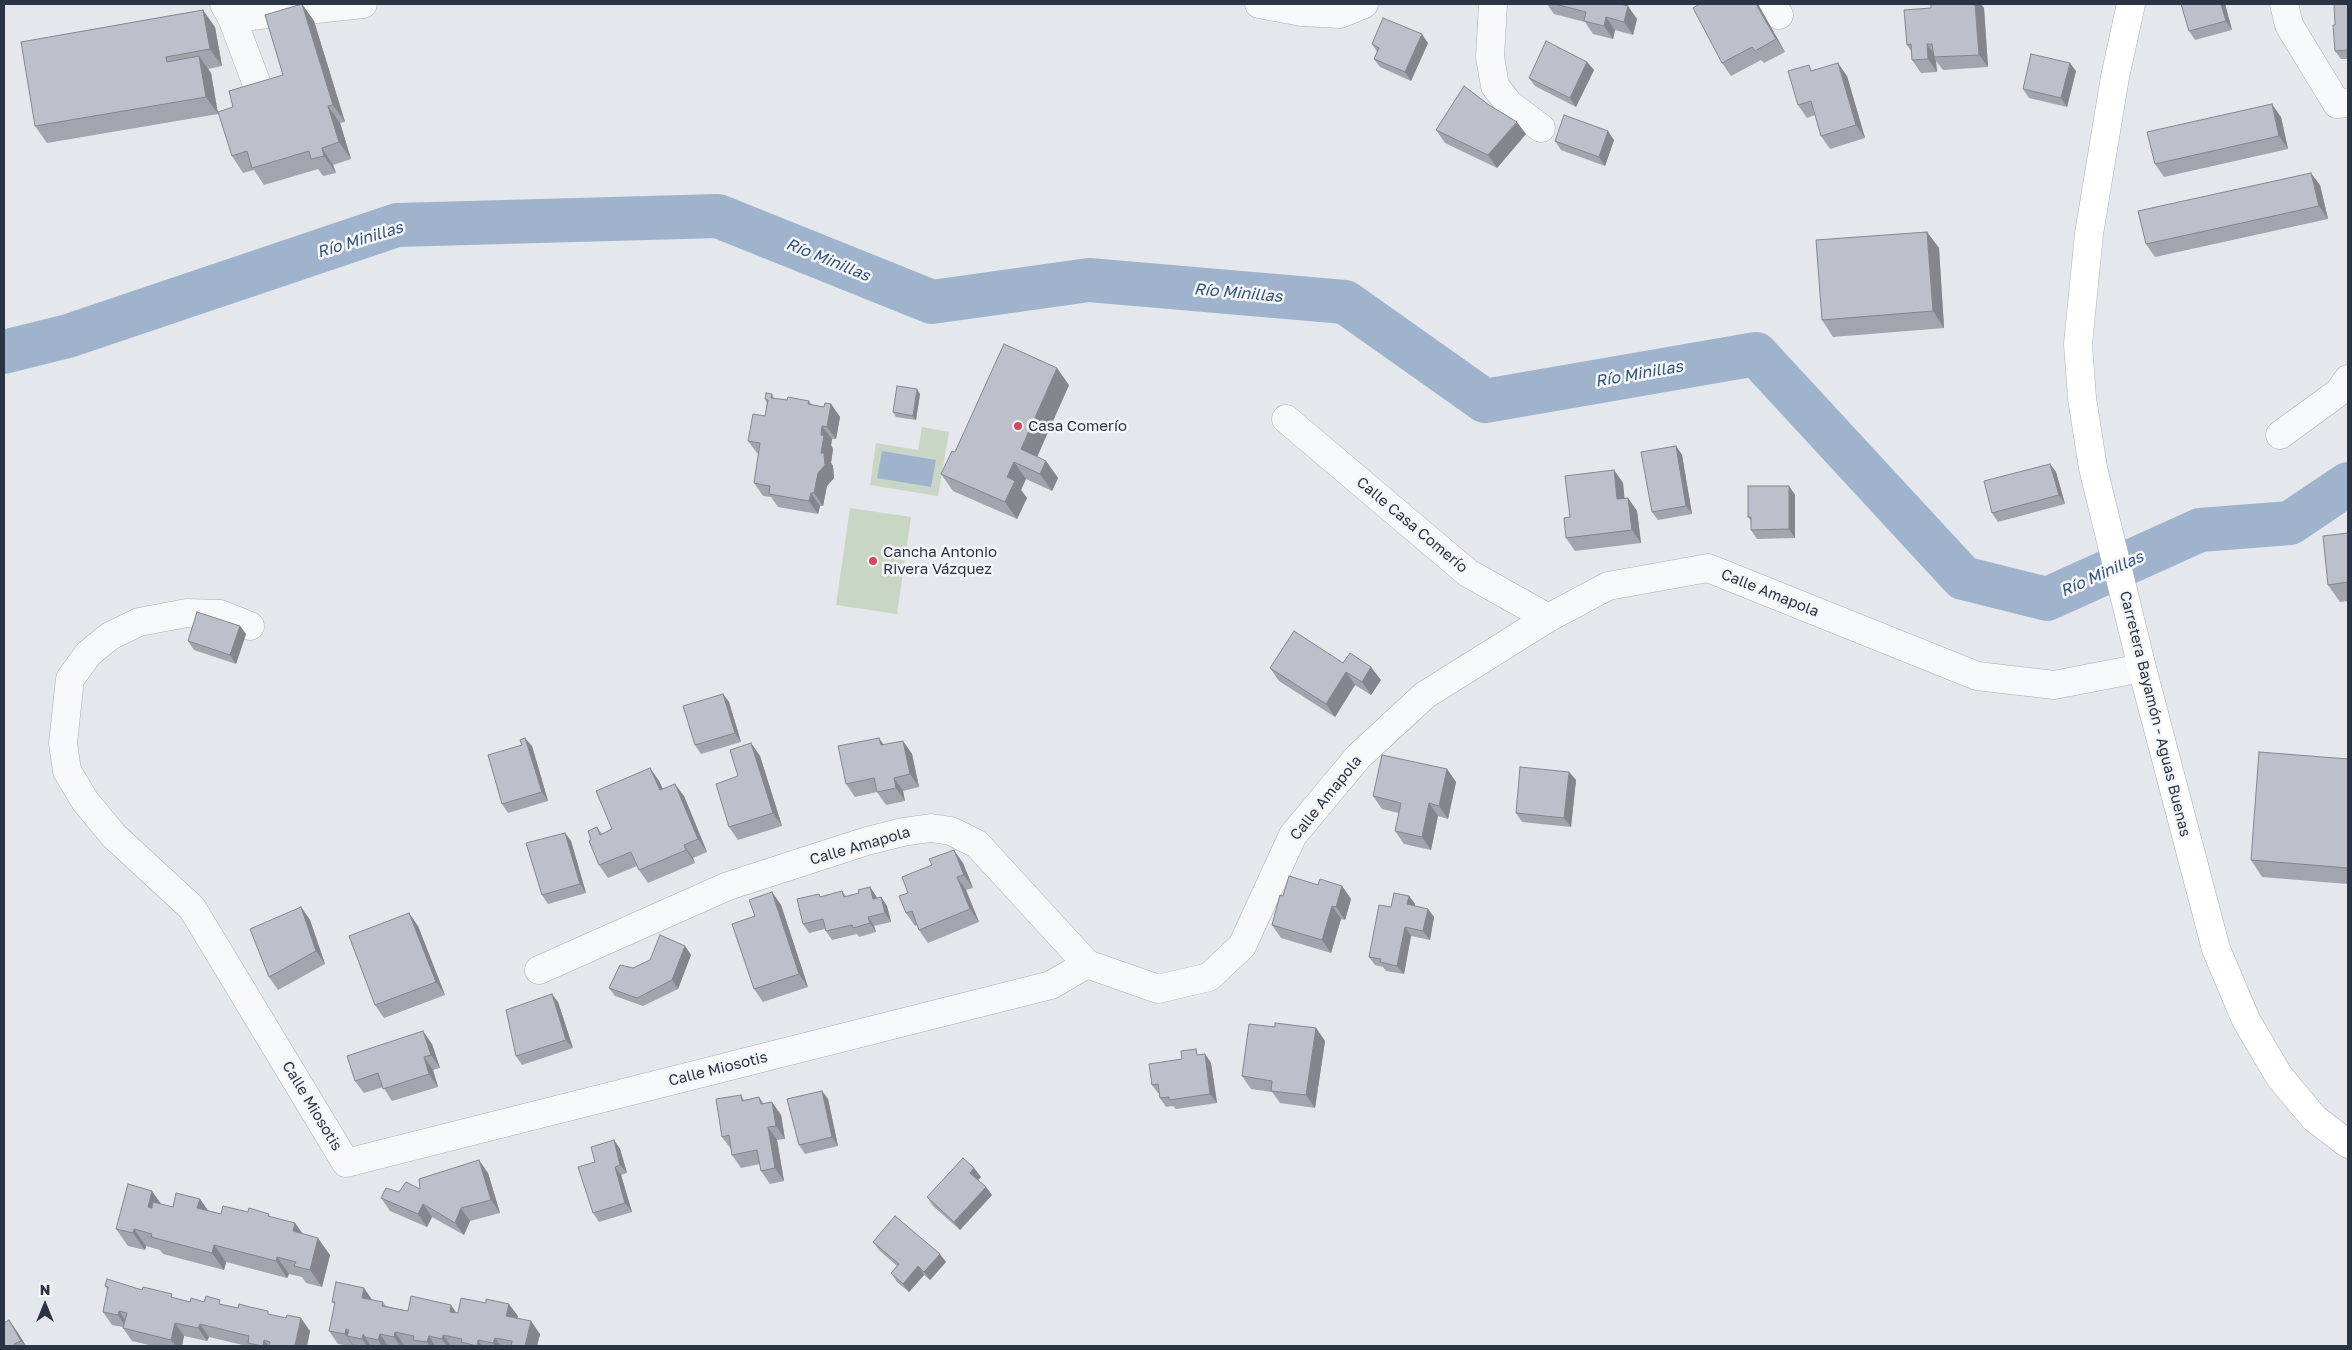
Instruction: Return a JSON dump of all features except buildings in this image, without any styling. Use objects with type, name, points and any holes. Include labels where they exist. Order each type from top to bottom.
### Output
[{"type":"street","points":[[259,90],[228,11],[363,4]]},
{"type":"street","points":[[1259,4],[1302,12],[1340,14],[1364,4]]},
{"type":"street","points":[[1493,4],[1490,57],[1496,86],[1509,104],[1541,128]]},
{"type":"street","name":"Carretera Bayamón - Aguas Buenas","points":[[2132,4],[2115,78],[2089,234],[2078,344],[2082,398],[2093,468],[2142,668],[2216,949],[2246,1020],[2278,1076],[2314,1118],[2348,1144]]},
{"type":"street","points":[[2284,4],[2289,24],[2344,111]]},
{"type":"street","points":[[2280,435],[2339,392],[2348,379]]},
{"type":"street","name":"Calle Casa Comerío","points":[[1286,419],[1468,573],[1548,618]]},
{"type":"street","name":"Calle Amapola","points":[[539,970],[728,886],[867,841],[903,832],[931,828],[951,831],[977,844],[1087,964],[1158,989],[1209,977],[1242,946],[1293,835],[1358,757],[1425,695],[1548,618],[1608,586],[1708,568],[1977,676],[2054,684],[2142,668]]},
{"type":"street","name":"Calle Miosotis","points":[[250,626],[220,614],[188,613],[139,622],[110,636],[88,654],[70,679],[63,743],[67,771],[85,800],[114,836],[192,908],[346,1163],[1051,985],[1087,964]]},
{"type":"green space","points":[[922,427],[949,432],[938,496],[870,485],[876,443],[918,450]]},
{"type":"green space","name":"Cancha Antonio Rivera Vázquez","points":[[850,508],[911,517],[897,614],[836,605]]},
{"type":"water","points":[[882,451],[936,460],[931,487],[877,478]]},
{"type":"waterway","name":"Río Minillas","points":[[4,352],[68,336],[397,225],[718,216],[932,302],[1089,280],[1345,302],[1485,401],[1756,354],[1963,578],[2047,599],[2200,530],[2290,523],[2348,484]]},
{"type":"place","name":"Casa Comerío","points":[[1018,426]]},
{"type":"place","name":"Cancha Antonio Rivera Vázquez","points":[[873,561]]}]
